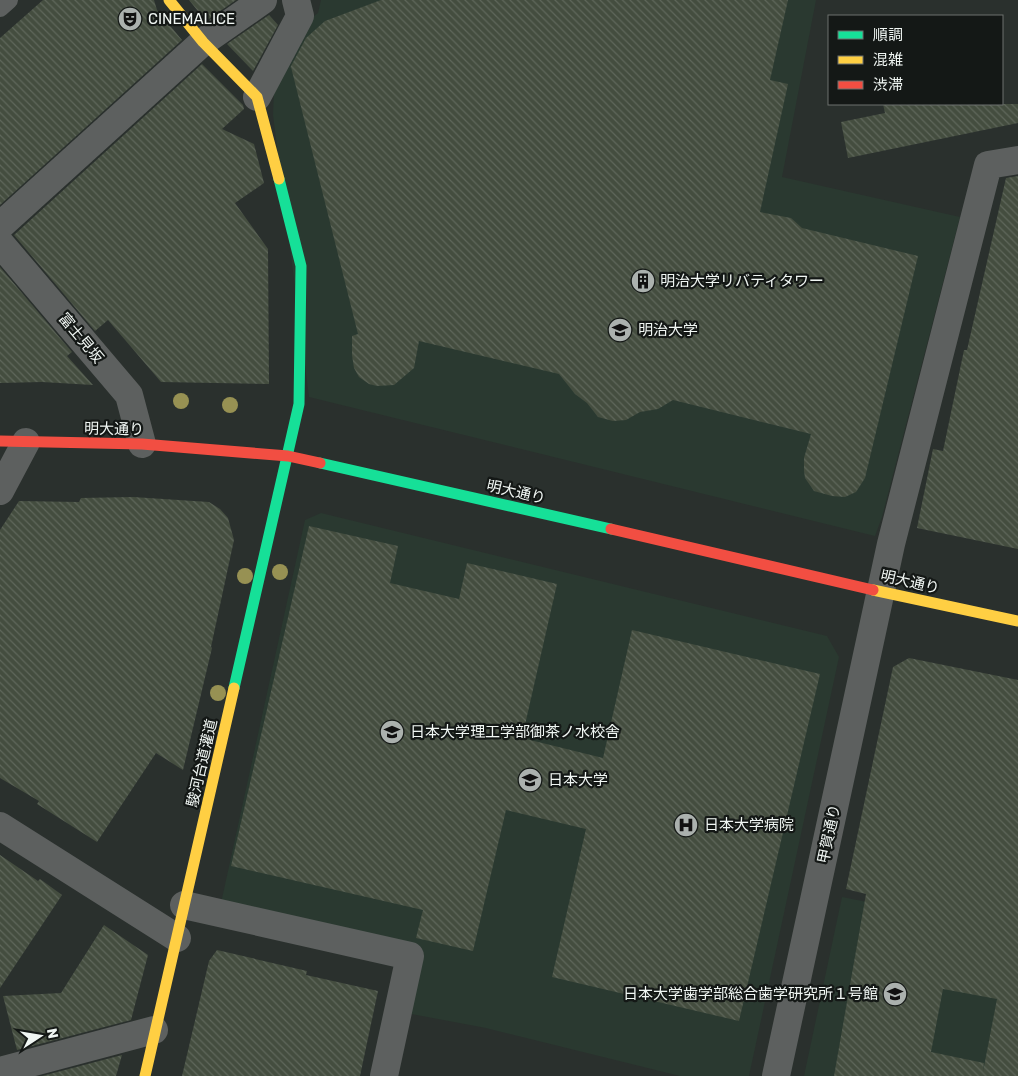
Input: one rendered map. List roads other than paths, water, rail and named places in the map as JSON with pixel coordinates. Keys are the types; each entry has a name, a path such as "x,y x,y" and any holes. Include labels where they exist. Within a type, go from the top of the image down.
{"street":[{"path":"169,0 203,42 257,97 300,16 296,0"},
{"path":"0,226 203,42 263,0"},
{"name":"駿河台道灌道","path":"145,1076 154,1030 177,938 299,404 301,266 257,97"},
{"name":"甲賀通り","path":"776,1076 893,535 988,166 1018,160"},
{"name":"富士見坂","path":"0,243 129,395 142,444"},
{"path":"0,491 13,442"},
{"name":"明大通り","path":"13,442 142,444 288,456 1018,621"},
{"path":"0,826 177,938"},
{"path":"184,905 410,956 384,1076"},
{"path":"0,1071 154,1030"}],"lane":[{"path":"0,8 9,0"}],"place":[{"name":"CINEMALICE","path":"130,19"},
{"name":"明治大学リバティタワー","path":"643,281"},
{"name":"明治大学","path":"620,330"},
{"name":"日本大学理工学部御茶ノ水校舎","path":"392,732"},
{"name":"日本大学","path":"530,780"},
{"name":"日本大学病院","path":"686,825"},
{"name":"日本大学歯学部総合歯学研究所１号館","path":"895,994"}]}
